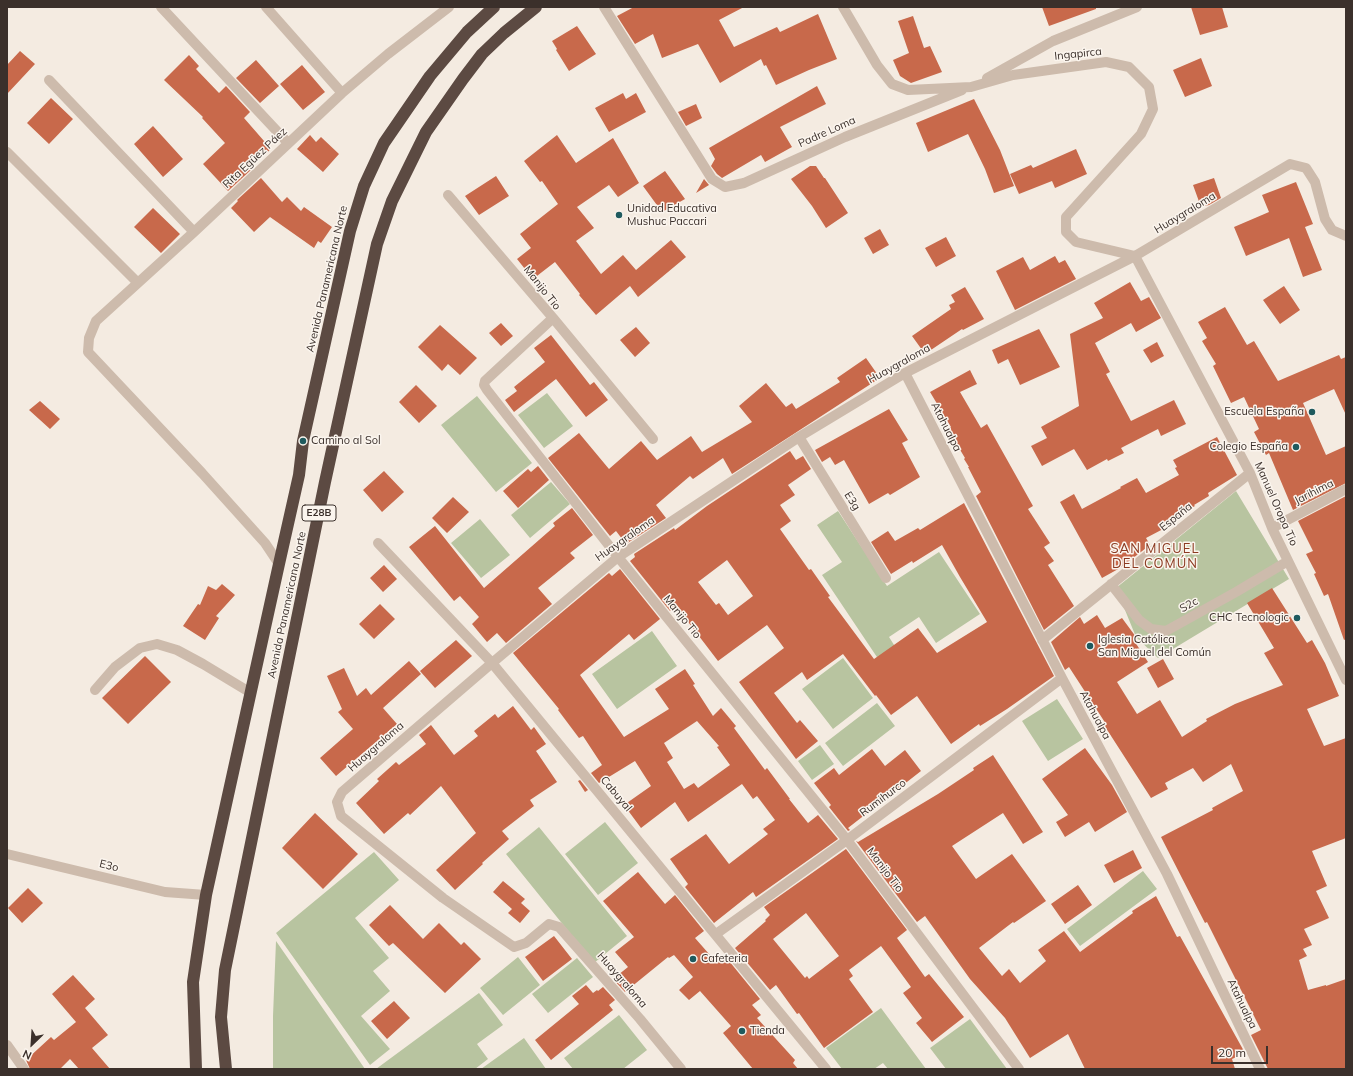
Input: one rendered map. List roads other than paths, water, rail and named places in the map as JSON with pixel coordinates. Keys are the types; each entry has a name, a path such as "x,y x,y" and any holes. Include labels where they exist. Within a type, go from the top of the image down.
{"highway":[{"name":"Avenida Panamericana Norte","path":"196,1069 193,982 206,895 280,564 304,441 350,231 364,186 384,143 430,76 468,32 494,7"},
{"name":"Avenida Panamericana Norte","path":"226,1069 221,1017 224,970 325,482 377,244 392,200 426,132 462,79 482,54 504,33 536,7"}],"street":[{"path":"161,7 288,143"},
{"path":"266,7 342,93"},
{"name":"Rita Egüez Páez","path":"280,564 265,543 202,473 88,352 89,338 96,321 194,232 342,93 388,54 449,7"},
{"name":"Padre Loma","path":"604,7 712,179 725,187 744,183 845,137 971,87 1053,41 1137,7"},
{"name":"Ingapirca","path":"843,7 877,65 892,84 908,90 971,87 1013,75 1106,62 1129,67 1149,87 1154,109 1141,134 1066,217 1066,232 1076,242 1135,256"},
{"path":"49,80 194,232"},
{"path":"7,152 138,283"},
{"name":"Huaygraloma","path":"681,1069 640,1019 560,927 549,924 526,944 514,947 443,898 342,816 337,802 342,792 618,557 799,437 905,373 1135,256 1290,164 1306,168 1315,182 1325,219 1332,230 1346,236"},
{"name":"Manijo Tio","path":"448,195 553,318 484,381 484,385 618,557 847,840 1019,1069"},
{"name":"Manuel Oropa Tio","path":"1135,256 1250,473 1272,528 1346,680"},
{"path":"553,318 654,439"},
{"name":"Atahualpa","path":"905,373 1042,640 1167,874 1260,1069"},
{"name":"E3g","path":"799,437 886,578"},
{"name":"España","path":"1042,640 1250,473"},
{"name":"Jarihima","path":"1272,528 1346,489"},
{"name":"Cabuyal","path":"378,543 492,663 826,1069"},
{"name":"S2c","path":"1111,584 1139,620 1151,629 1166,631 1236,592 1288,560"},
{"path":"95,690 115,667 140,648 158,644 177,650 250,693"},
{"name":"Rumihurco","path":"716,934 847,840 1062,678"},
{"name":"E3o","path":"7,854 165,892 206,895"},
{"path":"7,1045 24,1069"}],"place":[{"name":"Unidad Educativa Mushuc Paccari","path":"619,215"},
{"name":"Escuela España","path":"1312,412"},
{"name":"Camino al Sol","path":"303,441"},
{"name":"Colegio España","path":"1296,447"},
{"name":"CHC Tecnologic","path":"1297,618"},
{"name":"Iglesia Católica San Miguel del Común","path":"1090,646"},
{"name":"Cafeteria","path":"693,959"},
{"name":"Tienda","path":"742,1031"}],"district":[{"name":"SAN MIGUEL DEL COMÚN","path":"1155,556"}]}
